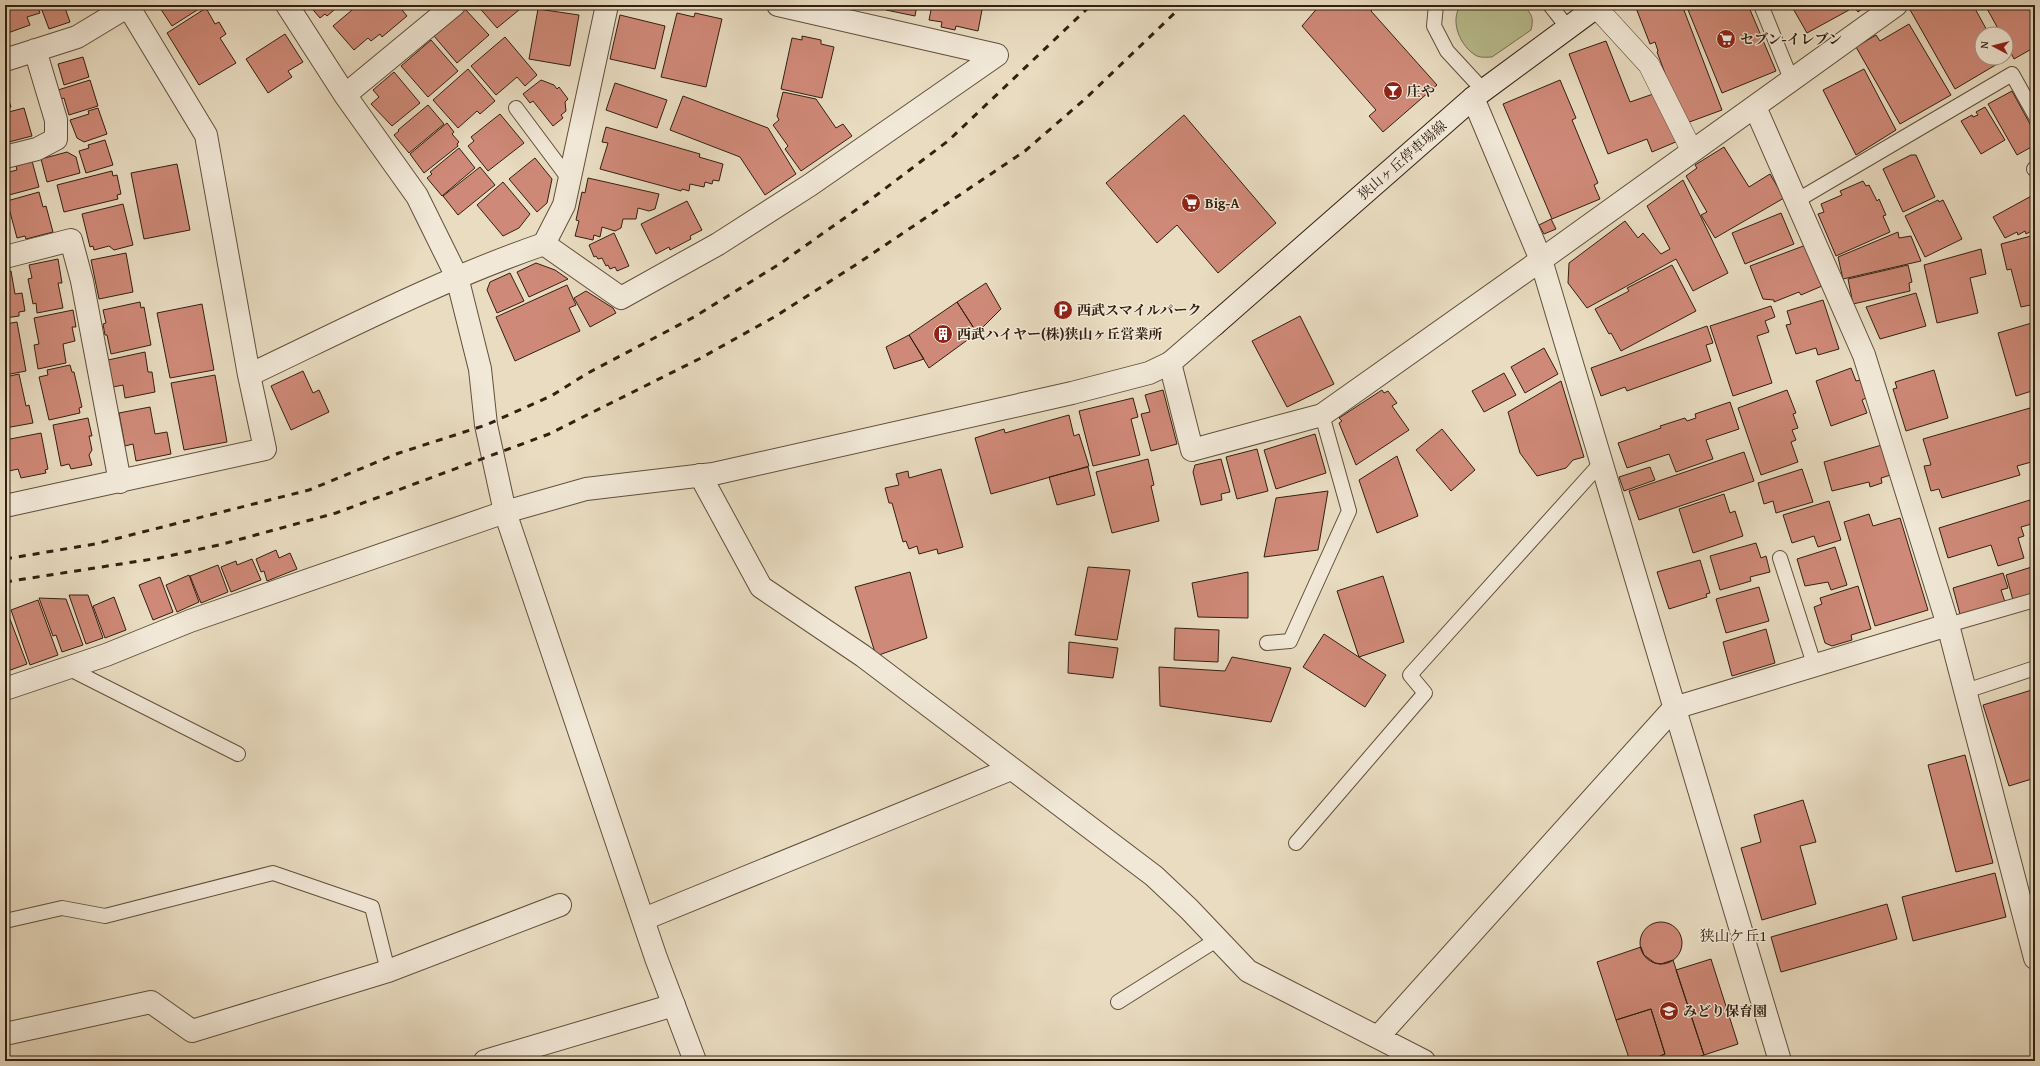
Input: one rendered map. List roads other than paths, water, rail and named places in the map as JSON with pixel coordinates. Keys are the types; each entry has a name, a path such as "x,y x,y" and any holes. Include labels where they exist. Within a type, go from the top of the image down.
{"street":[{"path":"287,5 345,95 417,196 457,277 480,369 486,425 505,512 644,920 695,1061"},
{"path":"345,95 454,5"},
{"path":"249,375 457,277 497,260 544,244 564,205 607,5"},
{"path":"544,244 621,298 718,244 796,194 997,55 778,5"},
{"path":"1170,363 1192,450 1322,415 1896,5"},
{"path":"5,60 77,37 129,6 206,135 249,375 265,449 5,506"},
{"path":"1597,6 1649,65 1692,151"},
{"name":"狭山ヶ丘停車場線","path":"5,689 66,667 106,655 190,621 505,512 586,489 700,475 1072,394 1149,373 1170,363 1478,94 1597,6"},
{"path":"5,157 36,149 56,139 56,120 35,50"},
{"path":"1478,94 1541,260 1780,1061"},
{"path":"1755,106 1864,355 1948,625 2035,957"},
{"path":"5,257 71,240 82,281 120,482"},
{"path":"700,475 761,587 863,656 1154,876 1248,971 1424,1061"},
{"path":"1378,1037 1674,708 1814,664 1948,625"},
{"path":"644,920 1011,769"},
{"path":"5,1034 151,1002 192,1031 388,971 560,905"},
{"path":"485,1061 674,1005"}],"lane":[{"path":"1436,5 1434,26 1447,51 1478,94"},
{"path":"1550,5 1568,28"},
{"path":"1761,5 1791,79"},
{"path":"1796,201 2012,74 2035,115"},
{"path":"516,108 569,180"},
{"path":"1267,643 1290,642 1349,511 1322,415"},
{"path":"1296,843 1425,693 1410,675 1601,463"},
{"path":"1780,558 1814,664"},
{"path":"1948,625 2035,600"},
{"path":"66,667 238,754"},
{"path":"1966,691 2035,668"},
{"path":"5,921 62,908 105,916 273,872 372,907 388,971"},
{"path":"1118,1002 1218,939"}],"railway":[{"path":"5,559 95,544 309,490 399,453 486,425 551,396 588,373 694,317 781,263 870,200 948,141 1091,5"},
{"path":"5,582 159,558 219,545 336,513 549,434 699,359 776,316 857,264 1025,151 1085,99 1183,5"}],"place":[{"name":"セブン-イレブン","path":"1726,39"},
{"name":"庄や","path":"1393,91"},
{"name":"Big-A","path":"1191,203"},
{"name":"西武スマイルパーク","path":"1063,310"},
{"name":"西武ハイヤー(株)狭山ヶ丘営業所","path":"943,334"},
{"name":"みどり保育園","path":"1669,1011"}],"district":[{"name":"狭山ケ丘1","path":"1733,936"}]}
